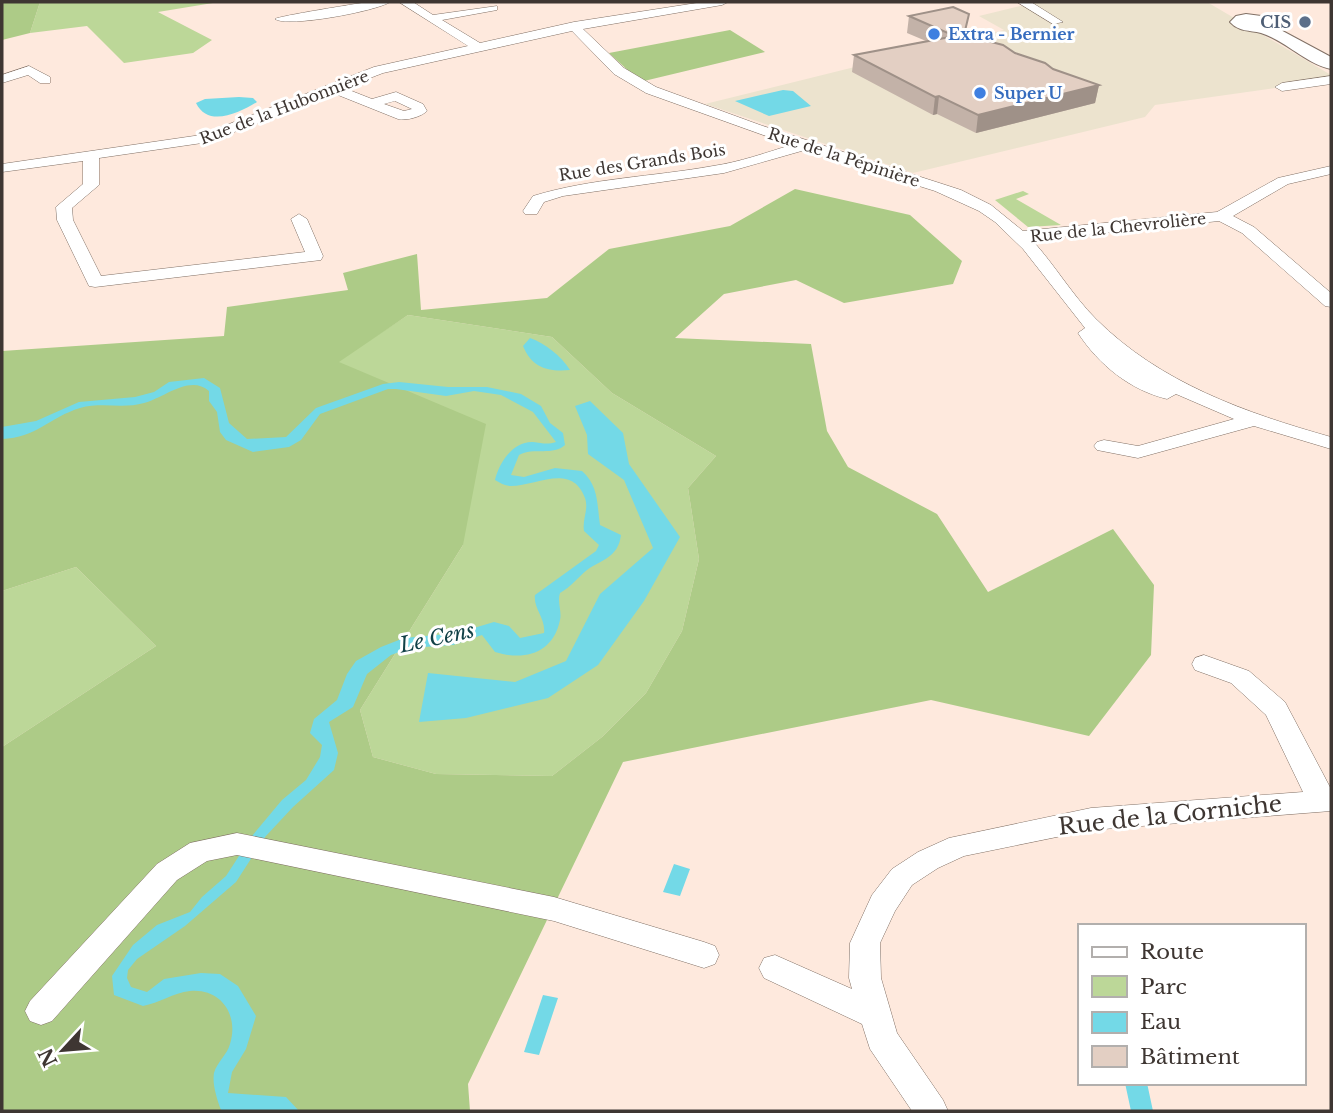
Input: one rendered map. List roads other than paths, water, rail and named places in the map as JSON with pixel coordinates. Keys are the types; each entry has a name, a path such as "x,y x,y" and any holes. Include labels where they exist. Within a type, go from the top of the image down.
{"main road":[{"path":"1231,6 1248,19 1239,22 1250,27 1264,28 1331,64"}],"street":[{"path":"281,19 298,19 384,2"},
{"path":"405,2 476,46"},
{"name":"Rue de la Hubonnière","path":"93,156 204,139 379,70 476,46 574,26 722,2"},
{"path":"1023,2 1057,22"},
{"path":"434,18 492,7"},
{"name":"Rue de la Pépinière","path":"574,26 632,82 678,101 952,193 982,207 1004,221 1020,236 1090,322 1085,329 1095,347 1139,381 1193,401 1208,400 1331,443"},
{"path":"2,79 29,69 45,80"},
{"path":"1282,87 1331,80"},
{"path":"332,88 372,103"},
{"name":"Rue des Grands Bois","path":"531,211 538,199 561,191 625,180 711,172 805,145"},
{"path":"2,167 93,156"},
{"path":"93,156 90,162 90,185 64,207 65,220 95,282 315,256 299,219"},
{"name":"Rue de la Chevrolière","path":"1020,236 1221,216 1283,181 1331,170"},
{"path":"1221,216 1248,230 1331,302"},
{"path":"1104,446 1138,452 1257,419"},
{"path":"1204,664 1240,677 1276,709 1326,800"},
{"name":"Rue de la Corniche","path":"931,1111 882,1039 865,978 865,943 883,904 902,877 928,860 959,846 1091,819 1326,800"},
{"path":"41,1011 166,872 200,851 237,844 554,909 704,955"},
{"path":"775,968 874,1014"}],"water":[{"path":"783,90 793,91 811,106 769,116 735,101"},
{"path":"253,98 257,102 233,114 216,117 201,111 196,103 205,99"},
{"path":"530,338 552,351 570,370 548,369 536,364 523,346"},
{"name":"Le Cens","path":"204,378 220,388 229,423 247,439 286,437 316,408 383,384 399,382 448,387 487,387 521,394 541,406 550,423 563,433 565,445 555,450 519,455 511,475 524,477 555,468 582,471 594,489 600,525 621,535 617,549 609,557 587,570 560,593 560,617 556,632 551,641 536,652 516,656 495,652 482,635 453,645 410,648 391,655 367,674 353,707 329,722 338,753 334,770 265,837 236,882 185,926 137,959 128,970 127,978 131,987 147,992 164,979 201,973 220,974 238,986 256,1016 246,1049 232,1072 228,1093 286,1097 299,1111 221,1110 215,1092 214,1077 215,1069 229,1048 232,1033 232,1023 225,1006 211,994 190,991 143,1006 114,995 112,976 133,945 157,925 190,912 202,897 226,876 252,836 282,800 306,780 320,757 322,745 310,733 314,719 337,700 347,674 356,661 404,638 457,633 494,622 509,626 520,638 544,633 535,595 596,551 599,545 584,531 585,498 579,487 571,481 552,478 511,486 495,480 508,454 519,445 556,442 533,412 501,395 474,391 446,396 388,389 320,414 301,440 289,447 253,452 226,440 220,432 217,412 209,401 209,391 194,385 136,405 80,408 24,435 2,439 2,427 36,421 79,402 135,397 154,392 169,382"},
{"path":"590,401 623,433 629,464 680,537 644,601 598,665 548,698 466,718 419,722 428,673 515,682 566,661 600,594 653,548 624,480 588,454 587,435 575,406"},
{"path":"674,864 690,869 680,896 663,892"},
{"path":"543,995 558,998 539,1055 524,1052"},
{"path":"1125,1085 1147,1085 1153,1111 1131,1111"}],"place":[{"name":"CIS","path":"1305,22"},
{"name":"Extra - Bernier","path":"934,34"},
{"name":"Super U","path":"980,93"}]}
